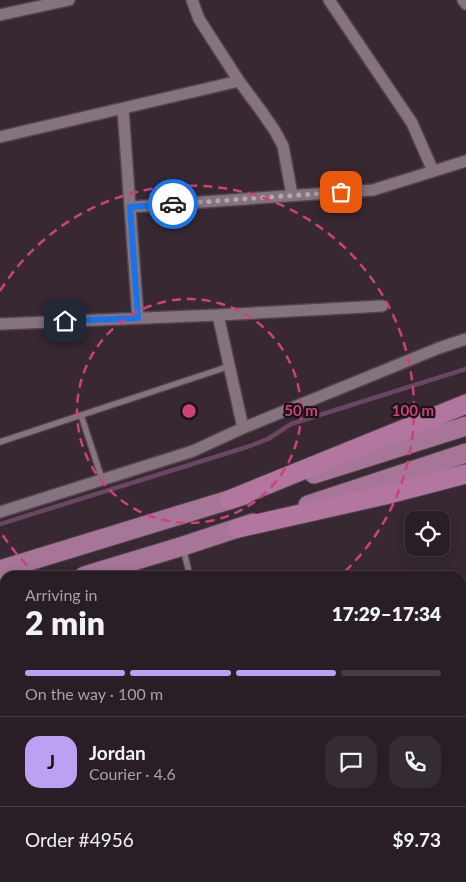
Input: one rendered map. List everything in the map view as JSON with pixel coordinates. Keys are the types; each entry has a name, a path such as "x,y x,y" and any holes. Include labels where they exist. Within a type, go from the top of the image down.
{"highway":[{"path":"229,500 466,404"},
{"path":"238,528 384,495 466,474"}],"main road":[{"path":"0,570 466,426"},
{"path":"100,571 183,546 466,453"}],"street":[{"path":"0,15 69,0"},
{"path":"192,0 199,19 239,81 276,131 283,146 292,195"},
{"path":"329,0 412,123 433,170"},
{"path":"463,0 466,4"},
{"path":"0,137 239,81"},
{"path":"123,108 138,318"},
{"path":"130,207 373,190 466,160"},
{"path":"0,324 382,306"},
{"path":"218,315 243,428"},
{"path":"0,512 193,451 243,428 439,348 466,339"}],"lane":[{"path":"0,442 230,366"},
{"path":"81,416 102,479"},
{"path":"183,546 189,571"}],"waterway":[{"path":"0,524 247,447 268,439 291,424 466,369"}],"way so far":[{"path":"173,204 341,192"}],"route":[{"path":"65,321 138,318 130,207 173,204"}]}
